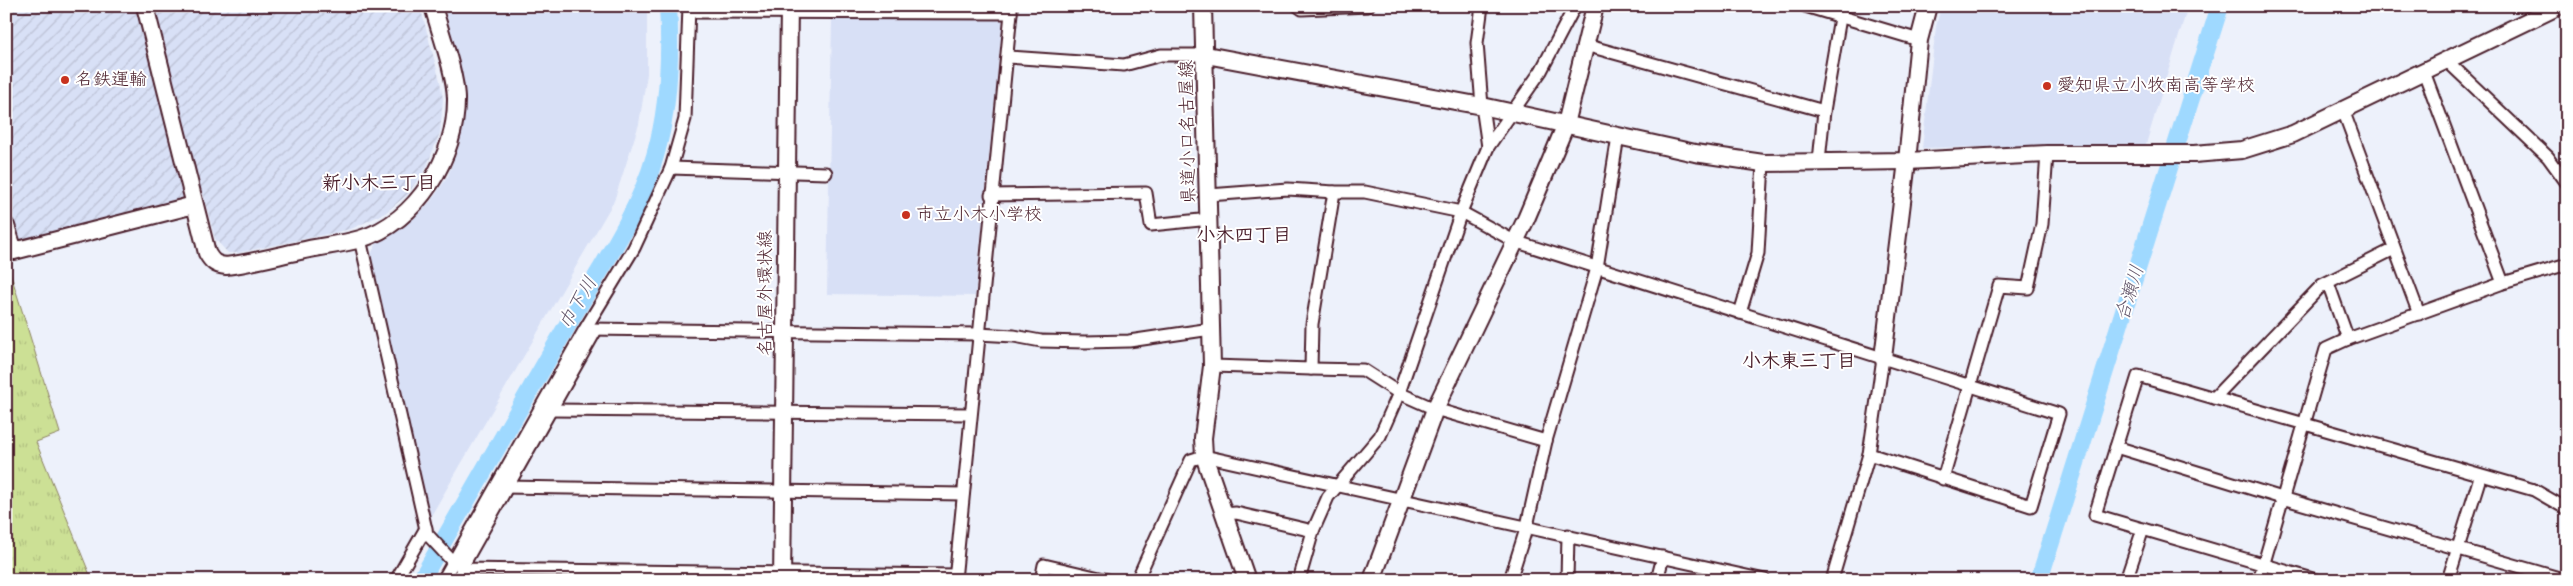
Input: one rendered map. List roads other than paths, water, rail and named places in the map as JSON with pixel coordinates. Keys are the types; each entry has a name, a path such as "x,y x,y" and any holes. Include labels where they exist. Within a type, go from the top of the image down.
{"street":[{"path":"144,6 207,254 211,261 218,265 235,265 360,239 394,221 423,194 435,175 451,137 455,110 455,89 433,6"},
{"name":"県道小口名古屋線","path":"1203,6 1206,55 1212,366 1203,438 1204,456 1223,514 1249,578"},
{"path":"1298,6 1302,9 1368,6"},
{"path":"1482,6 1477,43 1482,106 1488,147"},
{"path":"1805,6 1840,11 1919,40"},
{"path":"1832,580 1869,454 1883,358 1907,161 1919,40 1928,6"},
{"path":"1008,57 1110,66 1124,65 1161,54 1206,55 1482,106 1695,153 1763,163 1907,161 2047,154 2194,154 2242,150 2271,142 2447,62 2559,6"},
{"path":"1299,580 1313,531 1328,497 1380,436 1399,393 1461,212 1488,147 1541,71 1573,7 1595,10 1566,124 1526,220 1514,241 1436,409 1400,500 1372,580"},
{"path":"690,9 789,9 1011,10 1008,57 991,195 955,577 782,576 461,569 584,329 634,248 671,168 685,119 690,9"},
{"name":"名古屋外環状線","path":"782,576 789,9"},
{"path":"1820,161 1824,110 1840,11"},
{"path":"1585,46 1824,110"},
{"path":"2447,62 2548,157 2567,183"},
{"path":"2424,72 2503,284"},
{"path":"2343,110 2419,314"},
{"path":"1510,580 1527,526 1546,441 1597,268 1618,136"},
{"path":"1943,478 1999,286 2028,288 2042,224 2047,154"},
{"path":"1740,313 1758,253 1763,163"},
{"path":"671,168 826,173"},
{"path":"1209,195 1288,189 1365,192 1461,212 1514,241 2059,414 2031,506 1869,454"},
{"path":"1311,369 1312,324 1334,192"},
{"path":"991,195 1146,193 1151,225 1210,219"},
{"path":"6,226 14,251 194,205"},
{"path":"360,239 428,533 451,560"},
{"path":"2214,398 2322,285 2394,249"},
{"path":"2259,580 2326,349 2348,339 2503,284 2567,264"},
{"path":"2328,283 2348,339"},
{"path":"584,329 978,334 1014,336 1041,342 1129,341 1211,329"},
{"path":"443,580 451,560 502,487 552,410 596,330"},
{"path":"1212,366 1363,370 1399,393 1436,409 1546,441"},
{"path":"2316,580 2095,514 2138,376 2480,477 2534,490 2567,509"},
{"path":"552,410 970,414"},
{"path":"2116,447 2282,498 2566,580"},
{"path":"1137,580 1191,460 1204,456 1568,535 1764,580"},
{"path":"2448,580 2480,477"},
{"path":"502,487 964,494"},
{"path":"1223,514 1236,513 1313,531"},
{"path":"2126,580 2143,529"},
{"path":"396,580 428,533"},
{"path":"1567,580 1568,535"},
{"path":"1657,580 1663,557"},
{"path":"1041,580 1044,565 1108,580"}],"waterway":[{"name":"巾下川","path":"421,580 619,239 640,198 660,138 666,101 669,63 668,6"},
{"name":"合瀬川","path":"2039,580 2220,6"}],"place":[{"name":"名鉄運輸","path":"65,80"},
{"name":"愛知県立小牧南高等学校","path":"2047,86"},
{"name":"市立小木小学校","path":"906,215"}],"district":[{"name":"新小木三丁目","path":"379,183"},
{"name":"小木四丁目","path":"1244,235"},
{"name":"小木東三丁目","path":"1799,361"}]}
